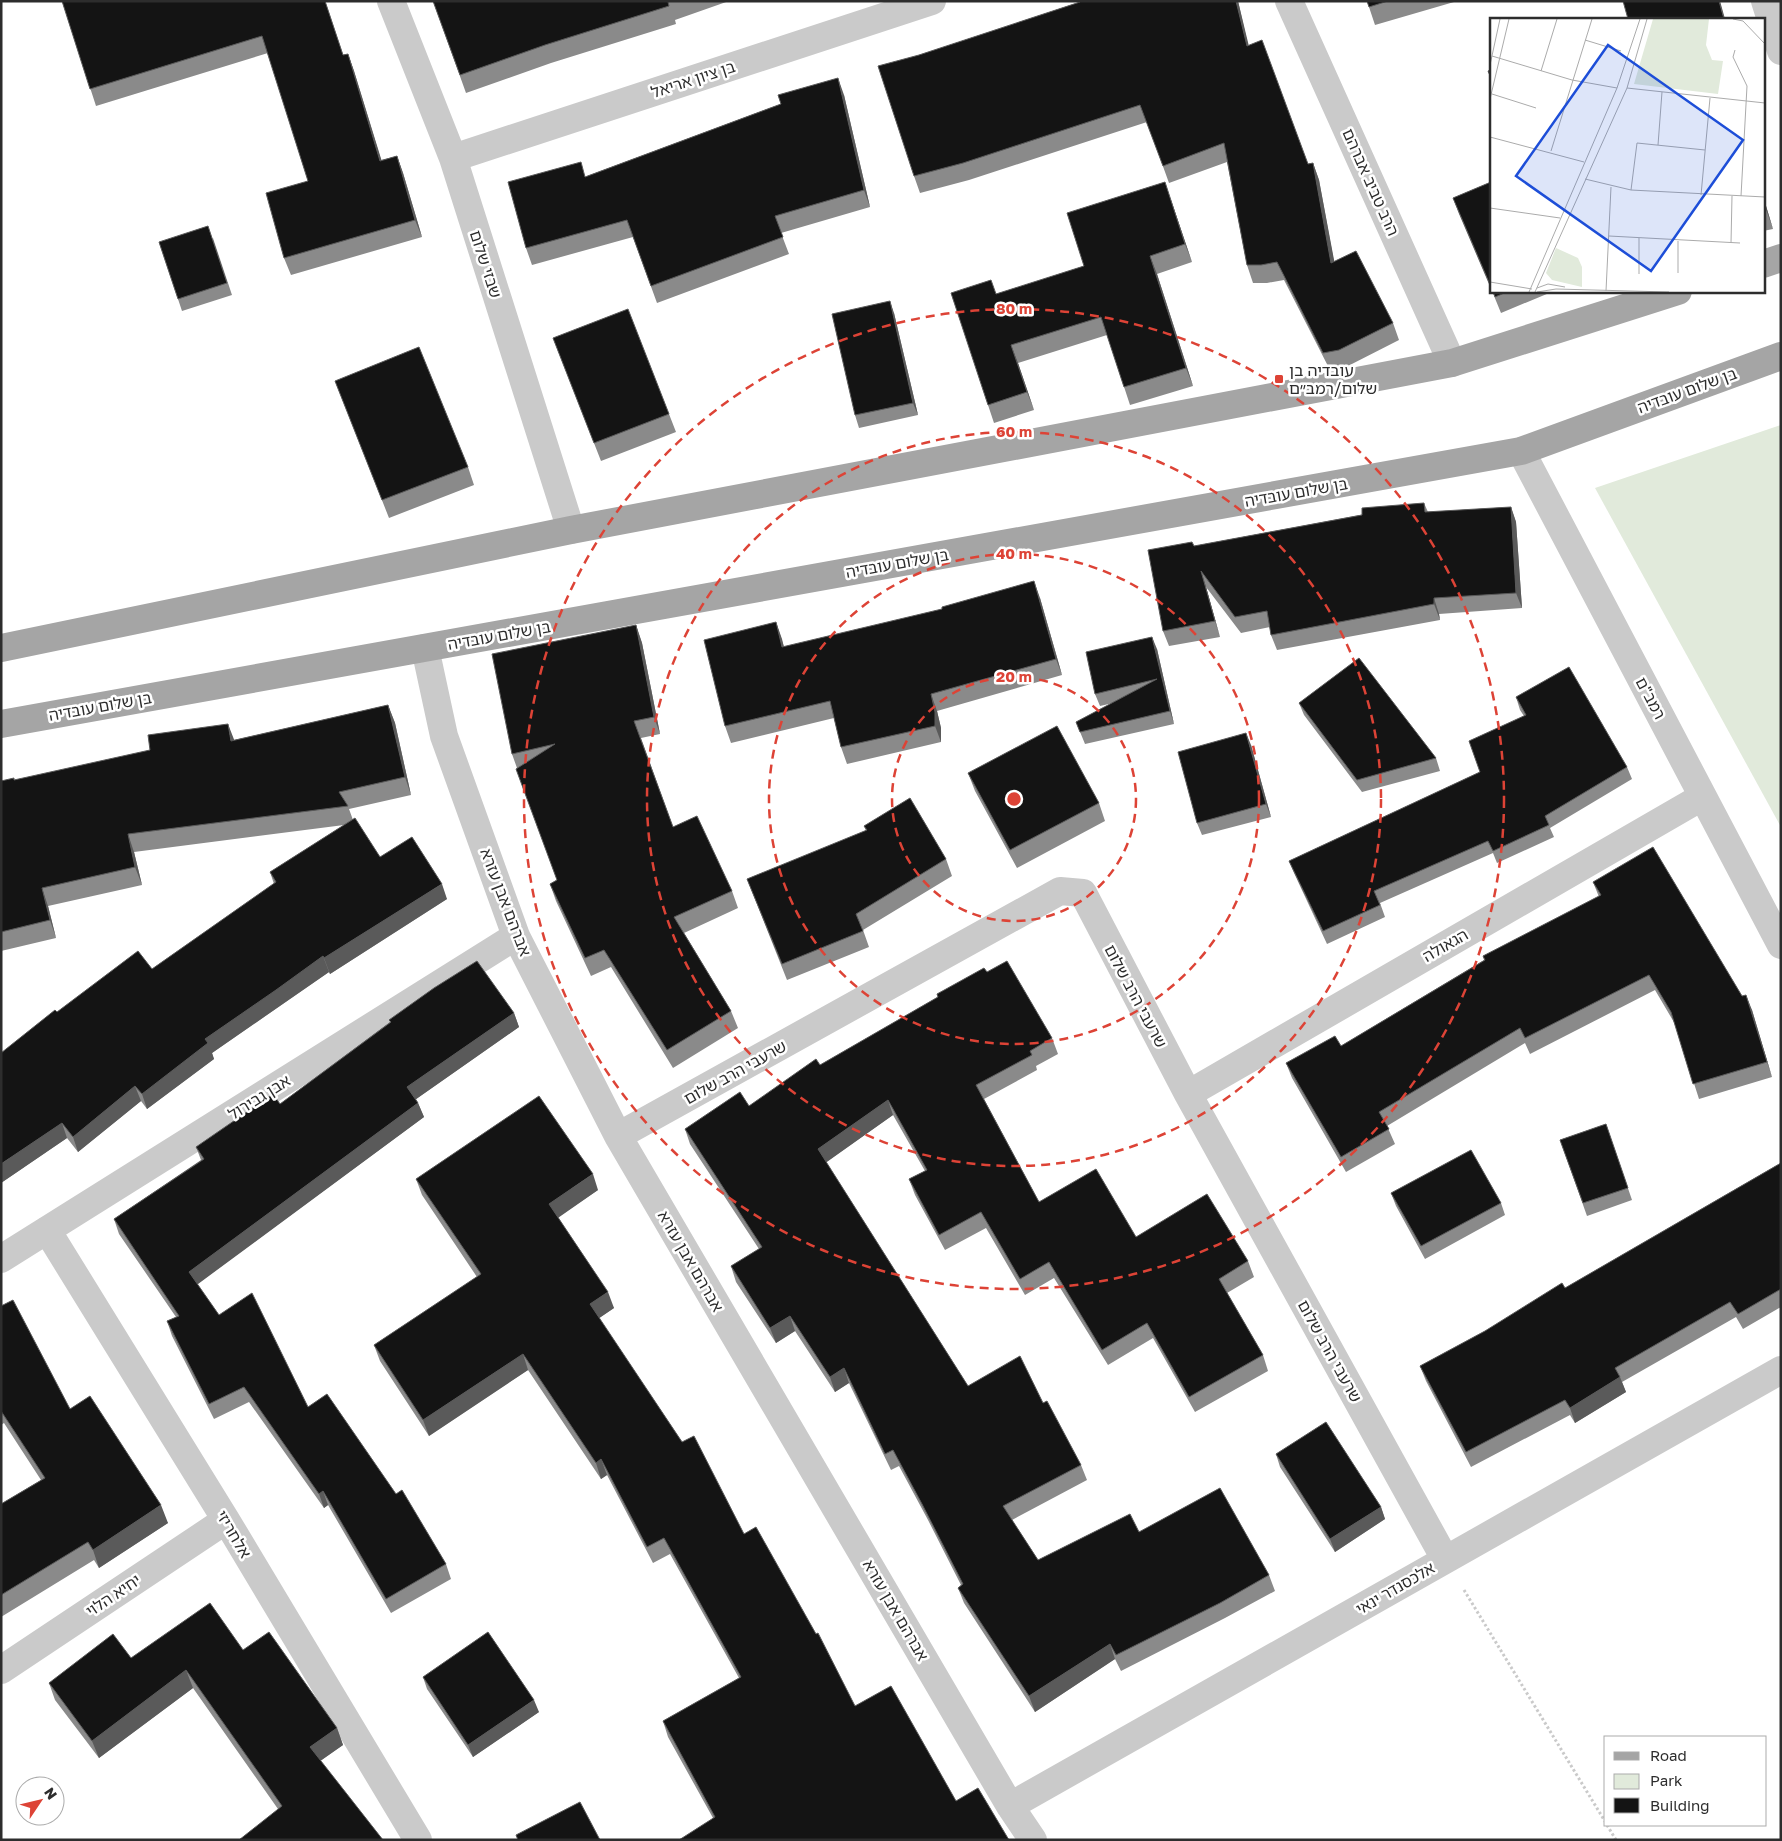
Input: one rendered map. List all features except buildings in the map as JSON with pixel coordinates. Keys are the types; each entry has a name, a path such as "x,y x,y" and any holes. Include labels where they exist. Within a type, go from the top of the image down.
{"main road":[{"path":"1764,264 1781,258"},
{"path":"1,648 571,530 1452,363 1675,292"},
{"name":"בן שלום עובדיה","path":"1,724 1521,451 1781,356"}],"street":[{"name":"שבזי שלום","path":"391,1 453,158 571,530"},
{"name":"בן ציון אריאל","path":"453,158 932,1"},
{"name":"הרב טביב אברהם","path":"1289,1 1452,363"},
{"path":"1765,1 1781,51"},
{"name":"רמב\"ם","path":"1521,451 1781,945"},
{"name":"אברהם אבן עזרא","path":"425,648 444,736 516,936 618,1136 1010,1806 1033,1840"},
{"name":"הגאולה","path":"1188,1094 1702,797"},
{"name":"שרעבי הרב שלום","path":"618,1136 1060,891 1083,894 1188,1094 1445,1559"},
{"name":"אבן גבירול","path":"1,1258 516,936"},
{"name":"אלחריזי","path":"47,1230 226,1520 418,1840"},
{"name":"אלכסנדר ינאי","path":"1010,1806 1781,1370"},
{"name":"יחיא הלוי","path":"1,1670 226,1520"}],"path":[{"path":"1445,1559 1604,1821"},
{"path":"1607,1826 1616,1840"}],"green space":[{"path":"1781,425 1781,827 1595,488"}],"place":[{"name":"עובדיה בן שלום/רמב״ם","path":"1279,379"}]}
